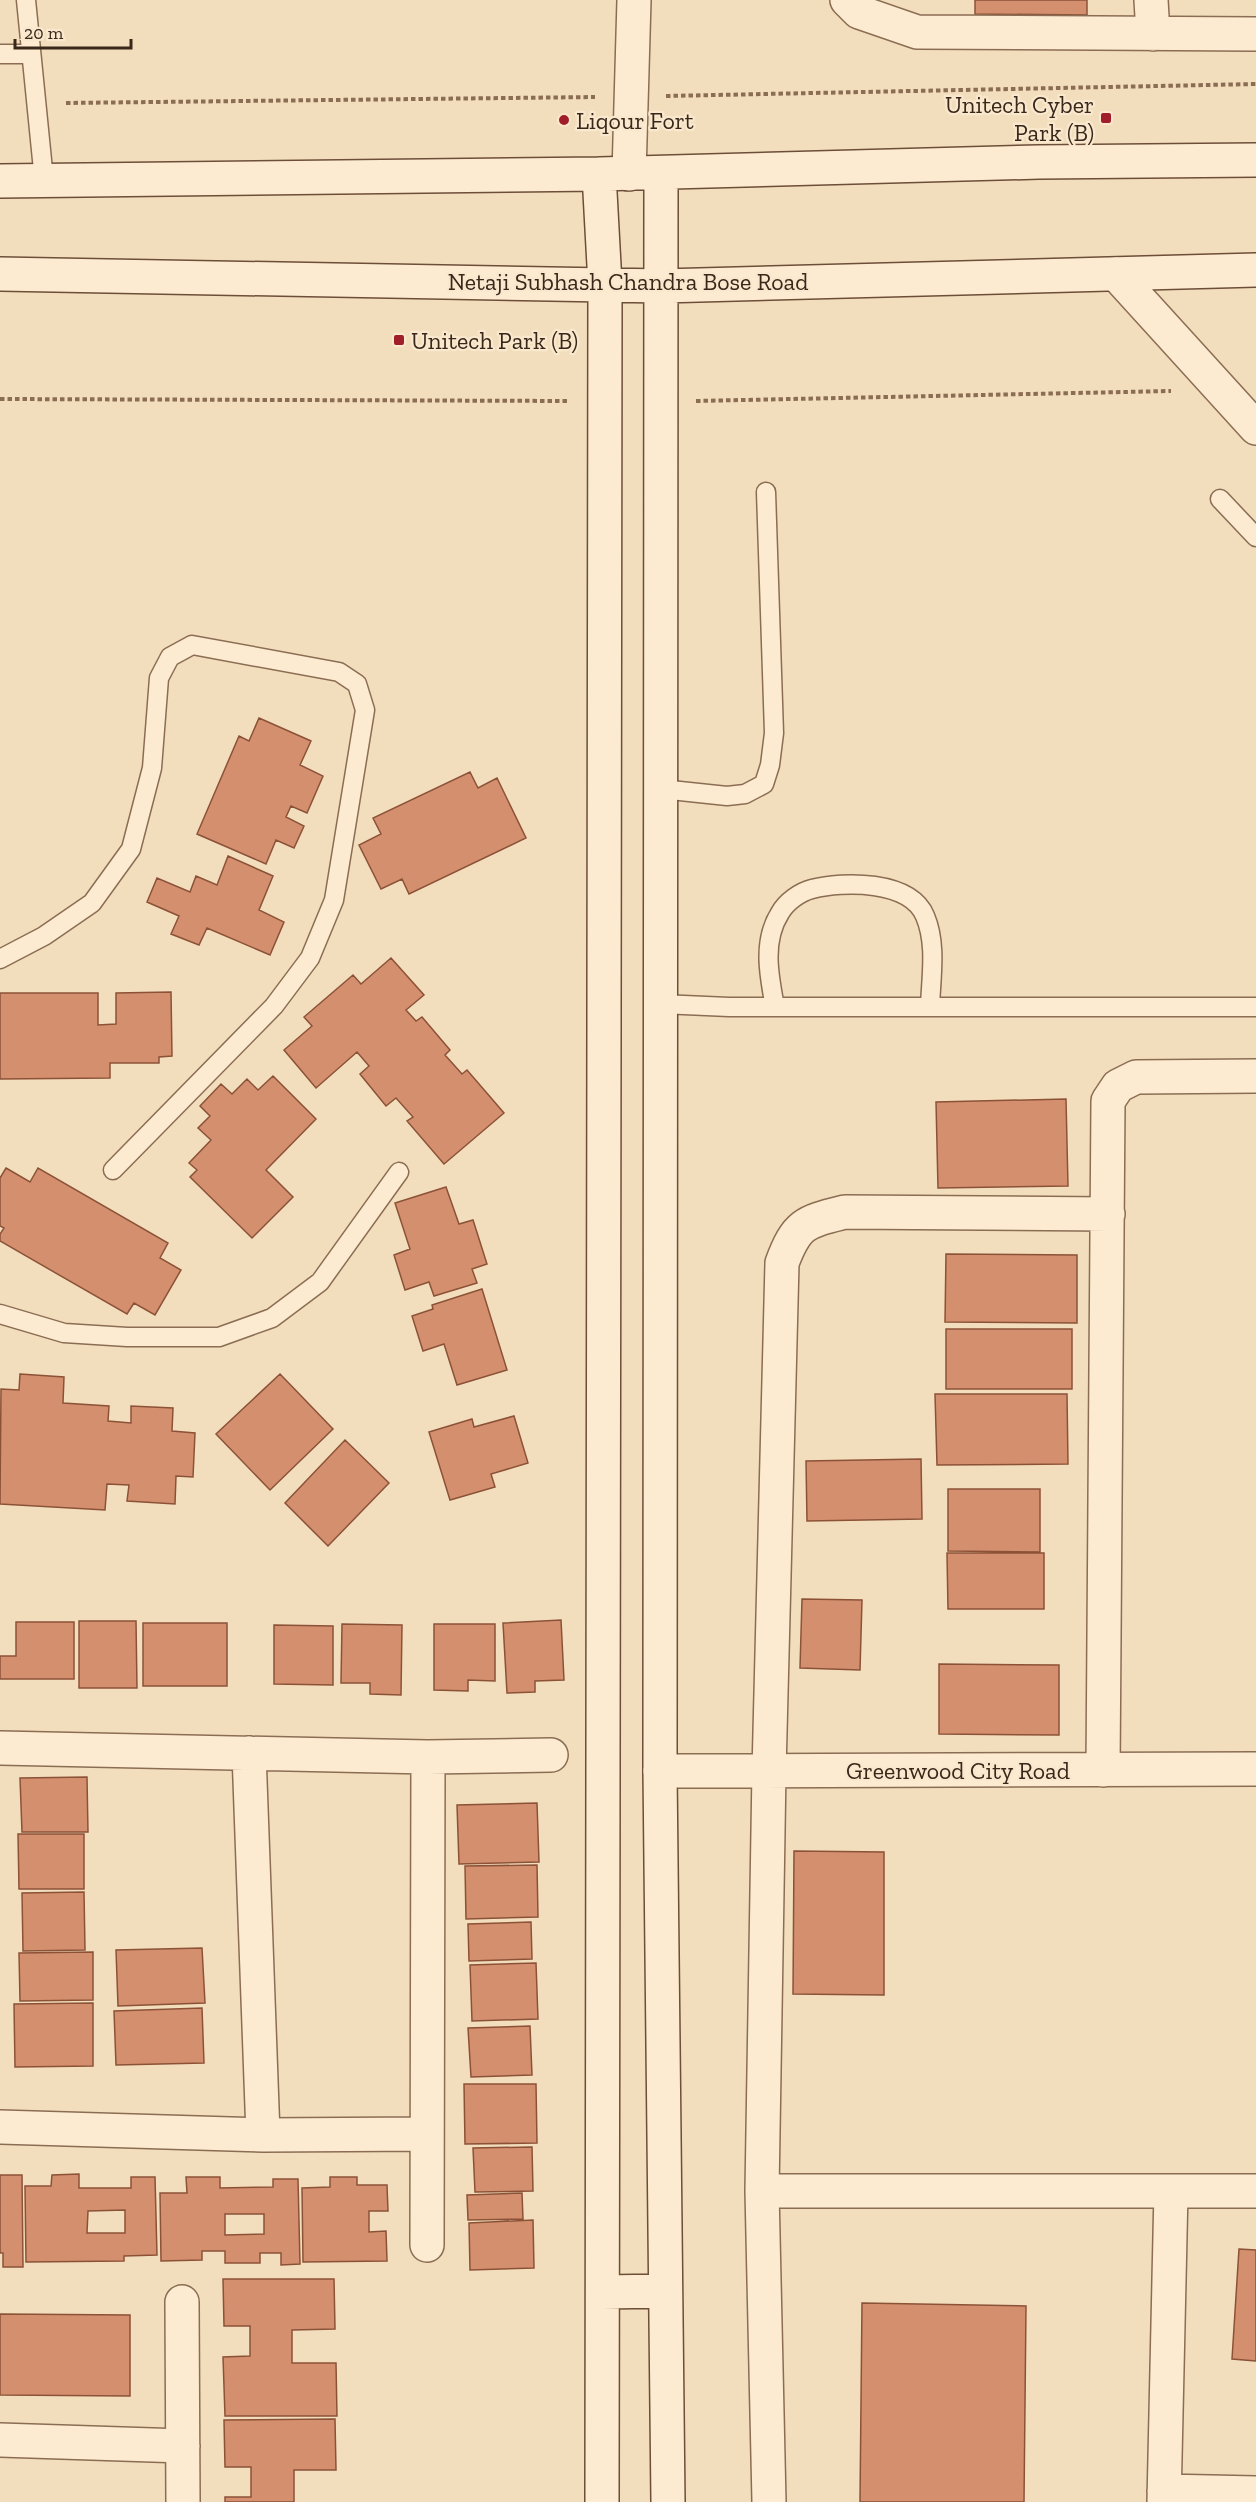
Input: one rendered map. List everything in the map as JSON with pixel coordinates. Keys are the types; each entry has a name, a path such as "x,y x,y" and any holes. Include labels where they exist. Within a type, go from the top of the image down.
{"main road":[{"path":"602,2502 605,284 614,174 634,0"},
{"path":"847,0 860,12 917,32 1256,34"},
{"path":"1151,0 1153,34"},
{"path":"0,181 614,174 1039,162 1256,160"},
{"path":"661,173 660,1771 668,2502"},
{"name":"Netaji Subhash Chandra Bose Road","path":"0,274 662,286 1256,270"},
{"path":"1116,274 1256,428"},
{"path":"1103,1770 1108,1101 1118,1086 1136,1077 1256,1076"},
{"path":"769,2502 762,2192 769,1771 782,1263 791,1239 811,1220 845,1212 1108,1214"},
{"path":"0,1748 428,1757 551,1755"},
{"path":"249,1753 263,2135"},
{"path":"427,2246 428,1757"},
{"name":"Greenwood City Road","path":"660,1771 1256,1769"},
{"path":"0,2127 263,2135 427,2134"},
{"path":"1171,2191 1164,2496 1256,2493"},
{"path":"762,2192 1256,2191"},
{"path":"603,2292 665,2291"},
{"path":"182,2301 183,2502"},
{"path":"0,2440 183,2446"}],"lane":[{"path":"26,0 44,180"},
{"path":"0,54 31,54"},
{"path":"662,789 727,796 744,794 764,784 770,765 774,733 766,492"},
{"path":"1220,499 1256,537"},
{"path":"0,959 44,936 92,903 131,849 152,768 159,678 170,657 192,645 339,672 357,684 365,710 334,900 310,958 274,1006 113,1170"},
{"path":"775,1006 768,957 771,936 780,912 796,896 812,889 853,885 886,887 903,892 925,914 932,946 930,1006"},
{"path":"661,1004 729,1007 1256,1007"},
{"path":"0,1314 64,1333 127,1337 219,1337 272,1318 320,1282 399,1172"}],"path":[{"path":"730,400 1221,390"},
{"path":"0,399 605,401"}],"building":[{"path":"975,0 1087,0 1087,15 975,14"},
{"path":"259,718 311,741 300,765 323,776 307,813 291,806 286,817 304,826 294,848 276,840 266,864 197,834 239,736 249,741"},
{"path":"470,772 478,788 497,778 526,838 409,894 402,879 381,889 359,845 381,834 373,818"},
{"path":"228,856 273,876 259,910 284,922 270,955 207,928 199,945 171,934 179,916 147,902 157,878 190,892 196,876 217,885"},
{"path":"391,958 424,995 406,1010 416,1021 422,1017 450,1050 445,1055 462,1074 467,1070 504,1113 444,1164 407,1121 413,1117 396,1098 386,1106 360,1074 369,1066 357,1052 316,1088 284,1050 312,1026 304,1017 353,975 361,984"},
{"path":"171,992 172,1056 159,1057 159,1063 110,1063 110,1078 0,1079 0,993 98,993 98,1025 116,1024 116,993"},
{"path":"273,1076 316,1119 266,1170 293,1197 252,1238 190,1177 197,1170 189,1163 211,1140 198,1128 210,1116 200,1106 221,1084 232,1094 247,1079 258,1090"},
{"path":"1066,1099 1068,1186 938,1188 936,1102"},
{"path":"6,1168 30,1182 38,1168 168,1243 160,1258 181,1270 155,1315 134,1303 127,1314 0,1241 0,1234 4,1228 0,1226 0,1178"},
{"path":"446,1187 459,1224 473,1220 487,1264 472,1269 477,1283 434,1296 429,1282 405,1290 394,1255 410,1249 395,1203"},
{"path":"946,1254 1077,1255 1077,1323 945,1322"},
{"path":"482,1289 507,1370 457,1385 444,1344 423,1351 412,1316 433,1309 432,1305"},
{"path":"946,1329 1072,1329 1072,1389 946,1389"},
{"path":"20,1374 64,1377 63,1403 109,1406 108,1421 131,1423 131,1406 173,1408 172,1431 195,1433 193,1477 176,1476 175,1504 127,1501 129,1485 107,1484 105,1510 0,1504 1,1389 19,1390"},
{"path":"280,1374 333,1429 270,1490 216,1434"},
{"path":"935,1394 1067,1394 1068,1464 937,1465"},
{"path":"514,1416 528,1463 491,1474 495,1487 450,1500 429,1432 472,1419 474,1427"},
{"path":"345,1440 389,1483 328,1546 285,1503"},
{"path":"921,1459 922,1519 807,1521 806,1461"},
{"path":"948,1489 1040,1489 1040,1552 948,1551"},
{"path":"947,1553 1044,1553 1044,1609 948,1609"},
{"path":"802,1599 862,1600 860,1670 800,1668"},
{"path":"561,1620 564,1680 535,1681 535,1692 507,1693 503,1623"},
{"path":"79,1621 136,1621 137,1688 79,1688"},
{"path":"16,1622 74,1622 74,1679 0,1679 0,1656 16,1656"},
{"path":"143,1623 227,1623 227,1686 143,1686"},
{"path":"342,1624 402,1625 401,1695 370,1694 370,1683 341,1683"},
{"path":"434,1624 495,1624 495,1681 468,1680 468,1691 434,1690"},
{"path":"274,1625 333,1626 333,1685 274,1684"},
{"path":"939,1664 1059,1665 1059,1735 939,1734"},
{"path":"87,1777 88,1832 22,1832 20,1778"},
{"path":"537,1803 539,1862 459,1864 457,1805"},
{"path":"18,1834 84,1834 84,1889 19,1889"},
{"path":"794,1851 884,1852 884,1995 793,1994"},
{"path":"537,1865 538,1917 466,1919 465,1866"},
{"path":"84,1892 85,1950 23,1951 22,1893"},
{"path":"531,1922 532,1959 469,1961 468,1924"},
{"path":"202,1948 205,2003 118,2006 116,1950"},
{"path":"93,1952 93,2000 20,2001 19,1953"},
{"path":"536,1963 538,2019 472,2021 470,1965"},
{"path":"93,2003 93,2066 15,2067 14,2004"},
{"path":"202,2008 204,2063 116,2065 114,2011"},
{"path":"530,2026 532,2075 471,2077 468,2028"},
{"path":"464,2084 536,2084 537,2143 465,2144"},
{"path":"532,2147 533,2191 475,2192 473,2148"},
{"path":"79,2174 79,2188 131,2188 131,2177 155,2177 157,2255 124,2256 124,2261 26,2262 25,2186 51,2186 52,2175","holes":["125,2210 125,2233 87,2233 88,2211"]},
{"path":"0,2175 22,2175 23,2267 3,2267 3,2253 0,2253"},
{"path":"186,2177 220,2177 220,2188 273,2187 273,2179 298,2179 300,2264 281,2265 281,2253 260,2253 260,2263 225,2263 225,2251 202,2251 202,2260 161,2261 160,2193 187,2193","holes":["225,2214 264,2214 264,2234 225,2235"]},
{"path":"330,2177 357,2177 357,2185 387,2185 388,2211 369,2211 369,2232 386,2231 387,2261 303,2262 302,2188 330,2187"},
{"path":"522,2193 523,2219 468,2220 467,2195"},
{"path":"533,2220 534,2268 470,2270 469,2223"},
{"path":"1239,2249 1256,2250 1256,2361 1232,2359"},
{"path":"223,2279 334,2279 335,2329 292,2330 292,2363 336,2363 337,2416 225,2416 223,2357 250,2356 250,2326 224,2326"},
{"path":"862,2303 1026,2306 1024,2502 860,2502"},
{"path":"0,2314 130,2315 130,2396 0,2395"},
{"path":"335,2419 336,2470 294,2470 294,2502 225,2502 225,2497 251,2497 251,2467 225,2467 224,2420"}],"place":[{"name":"Unitech Cyber Park (B)","path":"1106,118"},
{"name":"Liqour Fort","path":"564,120"},
{"name":"Unitech Park (B)","path":"399,340"}]}
